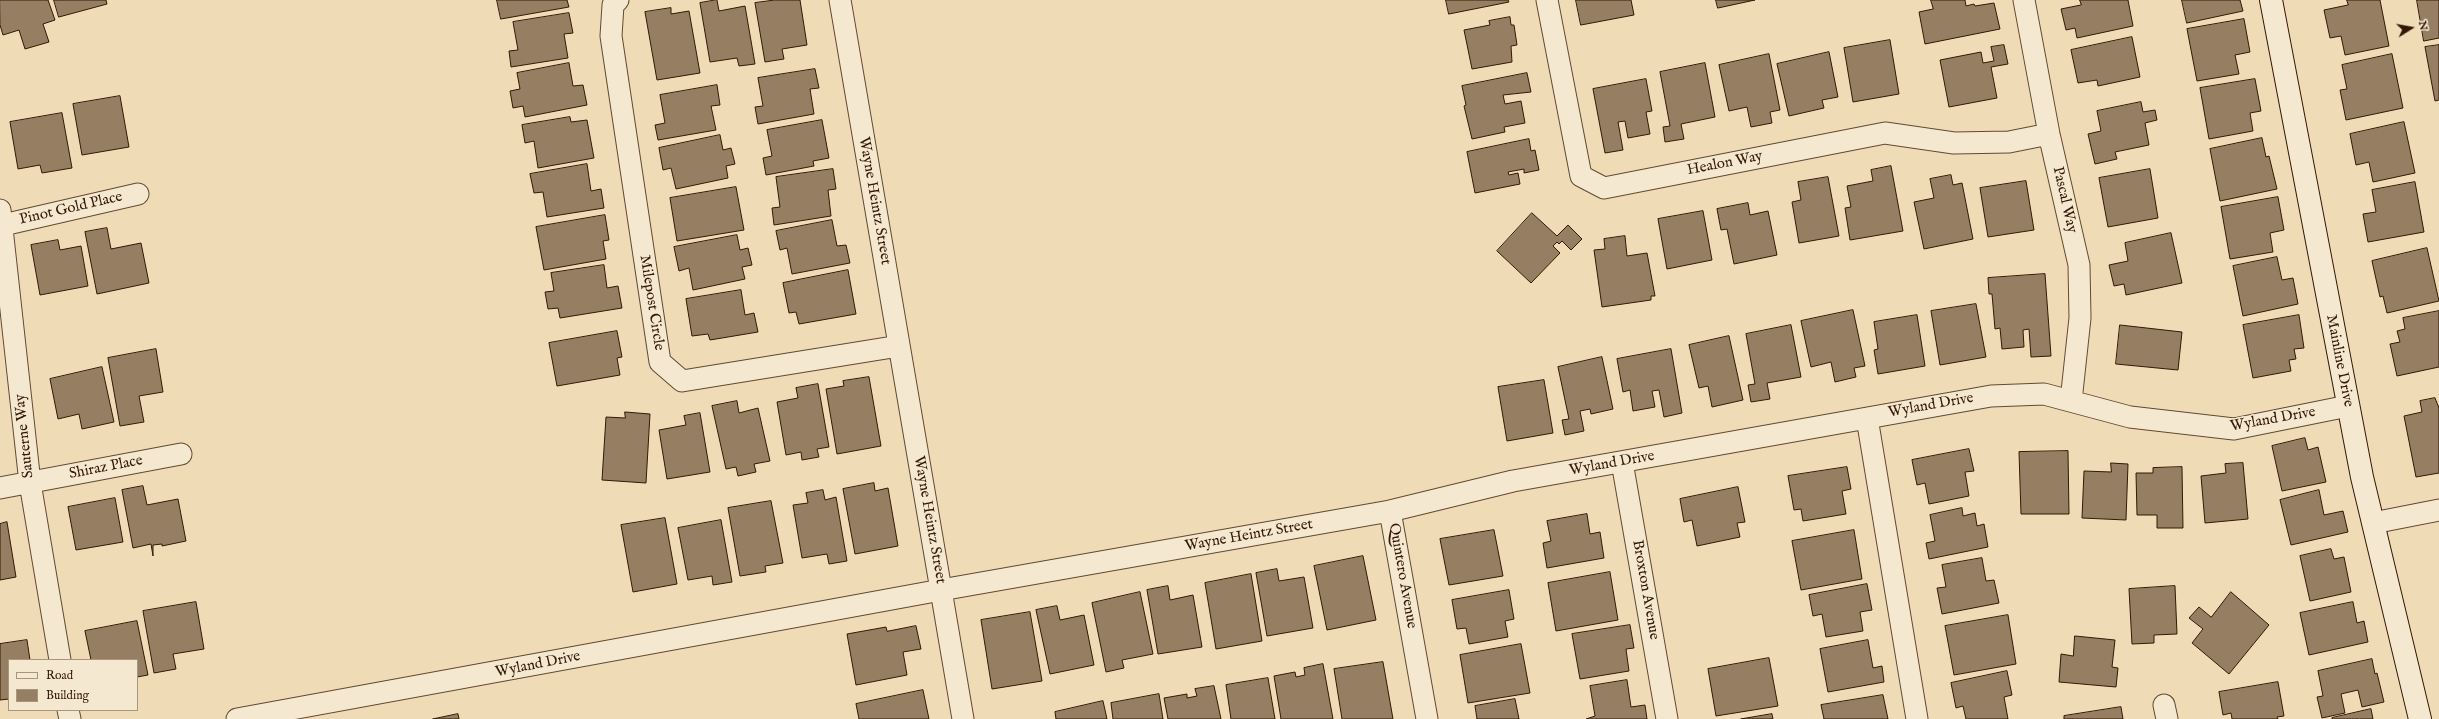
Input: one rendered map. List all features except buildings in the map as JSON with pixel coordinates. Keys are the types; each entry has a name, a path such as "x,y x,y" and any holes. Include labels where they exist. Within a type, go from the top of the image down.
{"street":[{"name":"Milepost Circle","path":"618,0 613,5 611,36 660,362 682,381 899,346"},
{"name":"Wayne Heintz Street","path":"840,0 941,590 1390,510"},
{"name":"Healon Way","path":"1547,0 1581,176 1604,188 1885,133 1954,143 2009,142 2049,134"},
{"name":"Pascal Way","path":"2024,0 2049,134 2079,265 2080,318 2071,401"},
{"name":"Mainline Drive","path":"2271,0 2348,406 2373,523 2420,719"},
{"name":"Pinot Gold Place","path":"2,217 138,194"},
{"name":"Sauterne Way","path":"2,217 30,483 60,659"},
{"name":"Wyland Drive","path":"1513,482 1991,396 2044,394 2130,417 2234,429 2348,406"},
{"path":"1867,418 1917,719"},
{"name":"Shiraz Place","path":"0,488 181,454"},
{"name":"Broxton Avenue","path":"1622,462 1667,719"},
{"name":"Quintero Avenue","path":"1427,719 1390,510 1513,482"},
{"path":"2373,523 2439,510"},
{"name":"Wyland Drive","path":"237,719 439,684 941,590"},
{"path":"941,590 963,719"}]}
